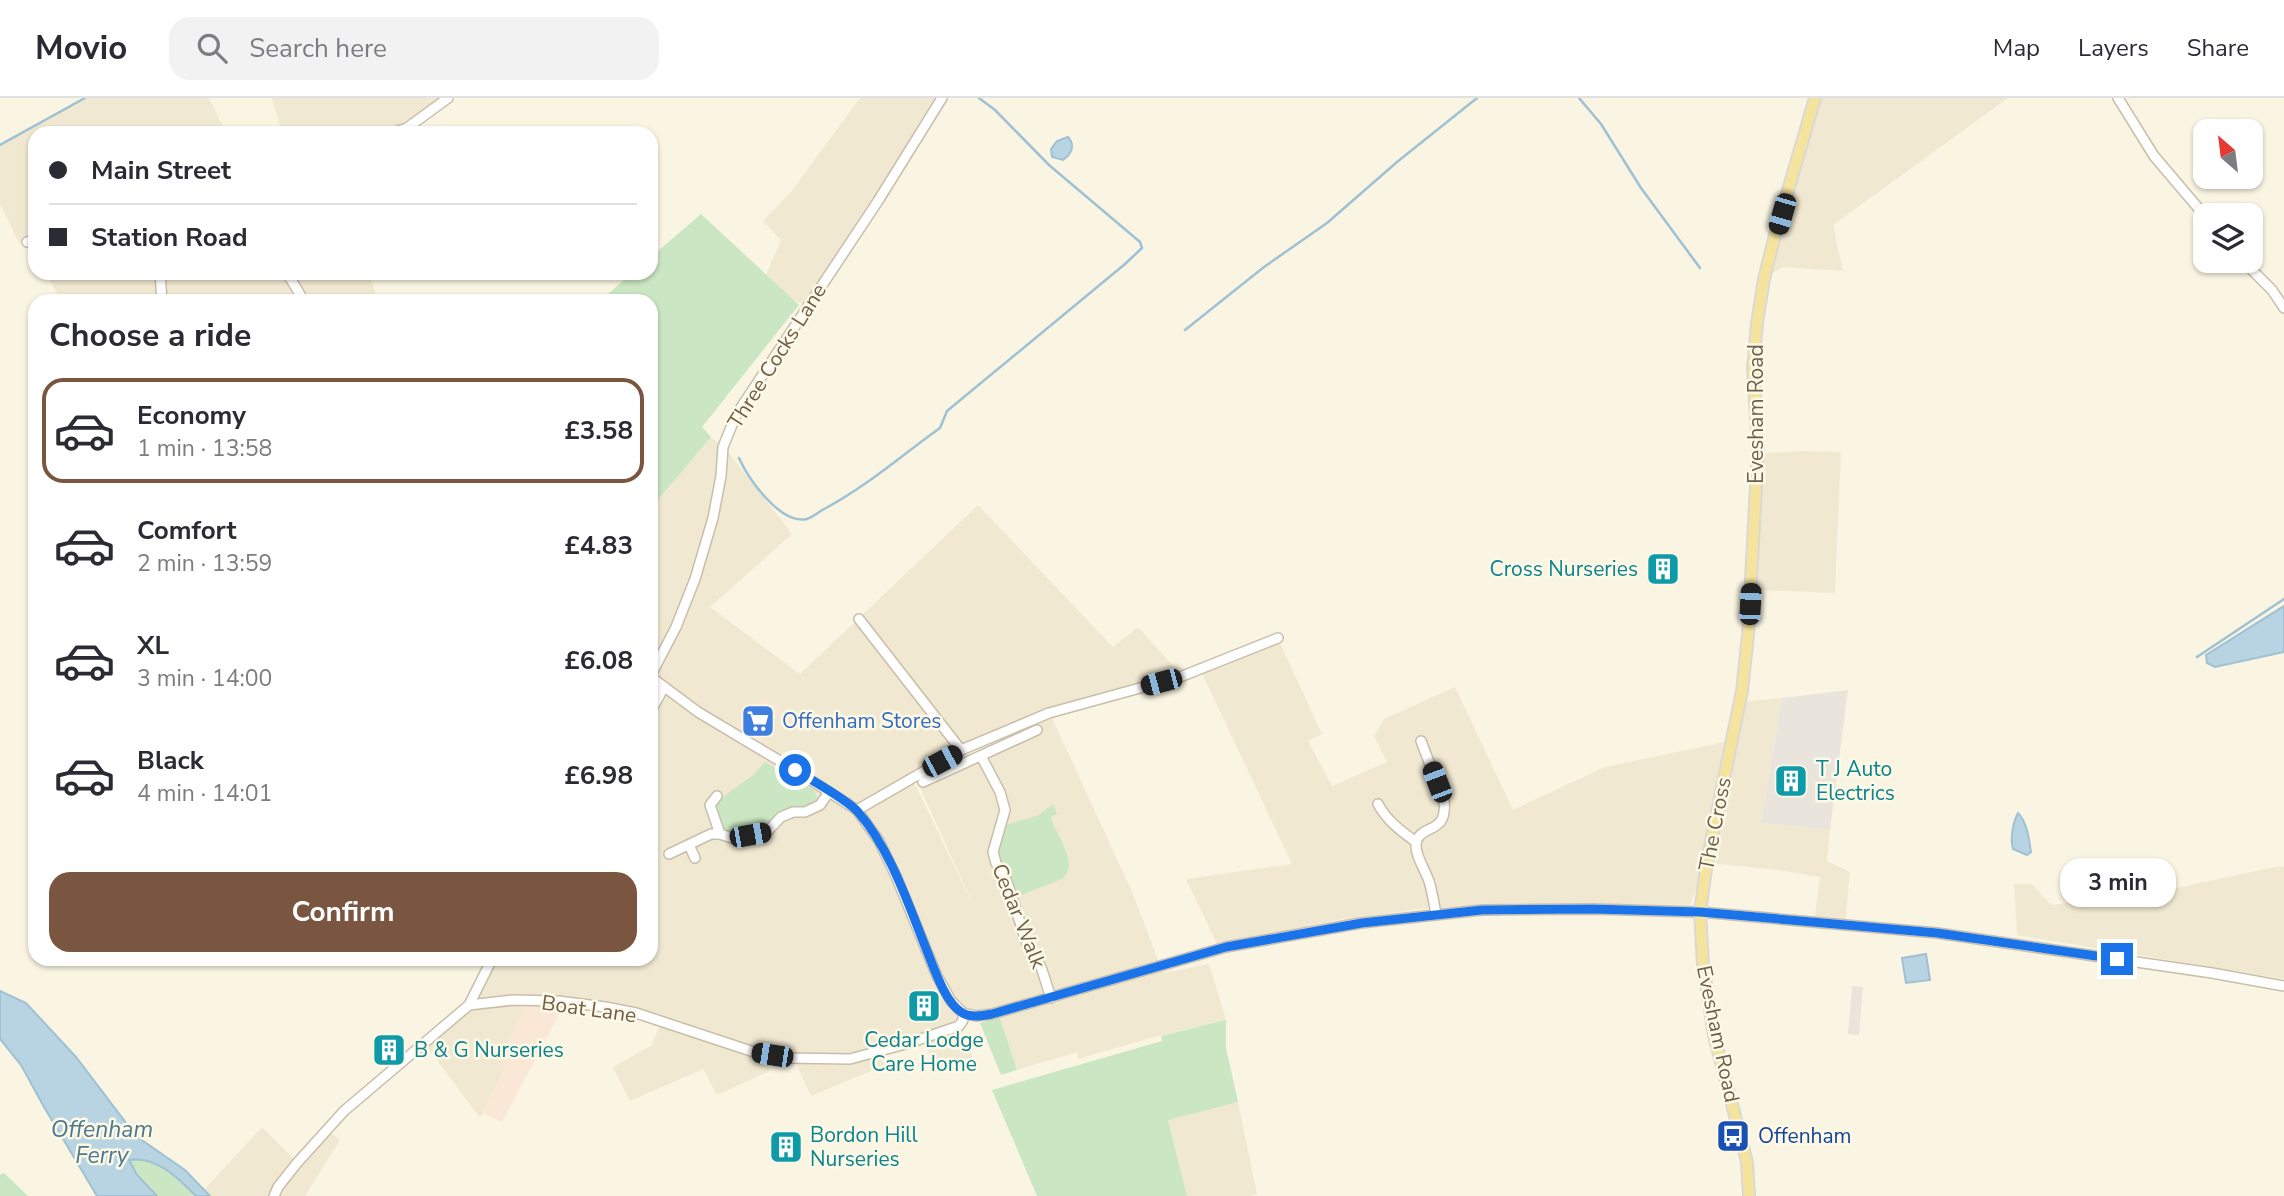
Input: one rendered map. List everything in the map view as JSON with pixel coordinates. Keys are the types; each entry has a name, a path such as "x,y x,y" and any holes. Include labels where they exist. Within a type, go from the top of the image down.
{"main road":[{"name":"Evesham Road","path":"1732,736 1742,691 1748,635 1758,449 1753,369 1757,323 1772,246 1815,98"},
{"name":"The Cross","path":"1700,912 1732,736"},
{"name":"Evesham Road","path":"1700,912 1703,965 1714,1034 1747,1162 1749,1196"}],"street":[{"path":"410,126 448,98"},
{"name":"Three Cocks Lane","path":"658,662 676,627 695,579 713,518 723,447 736,415 878,201 942,98"},
{"path":"2118,98 2154,156 2194,203"},
{"path":"2255,273 2272,290 2284,308"},
{"path":"859,619 961,750"},
{"path":"857,810 961,750 1049,713 1180,677 1278,638"},
{"path":"658,682 698,712 857,810 879,841 937,976 951,1001 963,1013 976,1016 1051,998 1226,947 1362,923 1482,910 1700,912 1937,933 2284,986"},
{"path":"658,698 664,687"},
{"path":"923,782 1037,730"},
{"path":"1421,741 1444,801 1445,811 1441,821 1422,833 1416,842 1436,914"},
{"name":"Cedar Walk","path":"981,756 1000,792 1005,810 993,852 996,863 1007,882 1027,944 1041,967 1051,998"},
{"path":"669,854 711,834 738,840 766,832 781,817 793,812 805,812 820,805 829,792"},
{"path":"717,796 705,805 720,834"},
{"path":"1378,804 1396,827 1416,842"},
{"path":"689,845 695,858"},
{"path":"274,1196 297,1163 344,1111 469,1005 488,966"},
{"name":"Boat Lane","path":"469,1005 513,1000 558,1001 605,1007 636,1013 757,1053 788,1058 850,1059 959,1026 964,1020 963,1013"}],"shaded area":[{"path":"85,98 209,98 223,126 34,126"},
{"path":"272,98 446,98 407,126 280,126"},
{"path":"860,98 938,98 807,307 778,290 765,277 781,240 763,221 791,192"},
{"path":"1815,98 2008,98 1833,225 1843,271 1782,267 1764,279"},
{"path":"28,130 28,244 19,243 0,204 0,145"},
{"path":"49,280 371,280 376,294 58,294"},
{"path":"711,437 729,453 792,534 710,607 800,674 978,505 1113,647 1138,627 1182,676 1049,712 911,776 977,913 917,781 1052,718 1133,894 1163,973 1209,964 1226,1020 1078,1059 1077,1052 1017,1070 999,1012 969,1014 958,1026 973,1057 938,1072 921,1037 878,1050 885,1065 811,1096 792,1055 762,1052 770,1071 717,1095 703,1069 630,1101 613,1067 652,1045 661,1021 566,1001 505,1069 480,1118 422,1040 468,1003 487,966 658,966 658,500"},
{"path":"1841,452 1835,593 1756,590 1764,453"},
{"path":"1278,639 1322,734 1308,741 1332,786 1387,762 1374,736 1384,719 1455,687 1513,810 1605,767 1730,741 1706,862 1690,905 1513,903 1420,909 1338,920 1217,944 1186,879 1292,864 1201,671"},
{"path":"1848,690 1830,830 1761,823 1782,698"},
{"name":"Offenham Stores","path":"764,697 781,709 757,747 733,732"},
{"path":"1782,698 1761,823 1830,830 1827,861 1850,872 1845,924 1814,922 1820,877 1708,863 1742,702"},
{"path":"2284,867 2284,979 2017,935 2014,884 2032,884 2051,905 2091,900 2087,877 2140,869 2144,895"},
{"path":"1852,986 1863,987 1859,1035 1848,1034"},
{"path":"528,999 566,1001 502,1122 483,1113 505,1069 501,1057"},
{"path":"1238,1102 1257,1194 1187,1196 1168,1119"},
{"path":"262,1127 295,1160 324,1128 340,1140 305,1196 210,1196 204,1190"}],"green space":[{"path":"701,214 799,305 702,427 711,437 658,500 658,294 608,294 624,280 658,280 658,251"},
{"path":"765,762 814,790 818,800 768,828 742,836 727,833 723,830 714,803 752,776"},
{"path":"1053,804 1057,814 1051,817 1052,822 1066,851 1069,867 1067,873 1062,879 1019,896 1001,870 997,852 1001,838 1006,825 1039,815"},
{"path":"1000,1017 1017,1070 1001,1075 980,1023"},
{"path":"1226,1020 1226,1048 1238,1102 1168,1120 1187,1196 1037,1196 992,1090 1162,1041 1161,1036"},
{"path":"144,1158 164,1168 196,1196 157,1196 137,1175 129,1159"},
{"path":"4,1173 28,1196 0,1196 0,1175"}],"water":[{"path":"1068,137 1072,150 1068,155 1063,160 1052,157 1051,149 1057,141"},
{"path":"2284,606 2284,652 2215,667 2207,663 2206,655"},
{"path":"2018,813 2024,821 2028,836 2031,852 2027,855 2013,849 2012,831"},
{"path":"1926,954 1930,980 1906,983 1902,958"},
{"name":"Offenham Ferry","path":"0,991 26,1003 76,1057 136,1136 185,1170 210,1196 196,1196 166,1170 149,1161 129,1160 137,1175 157,1196 97,1196 21,1065 0,1039"}],"waterway":[{"path":"34,126 85,98"},
{"path":"739,458 757,488 776,508 797,519 812,517 870,480 940,428 947,411 1142,248 1140,242 1049,165 995,110 979,98"},
{"path":"1185,330 1264,267 1327,223 1477,98"},
{"path":"1579,98 1601,124 1641,188 1700,268"},
{"path":"0,145 28,130"},
{"path":"2197,657 2284,599"}],"place":[{"name":"Cross Nurseries","path":"1663,569"},
{"name":"Offenham Stores","path":"758,721"},
{"name":"T J Auto Electrics","path":"1791,781"},
{"name":"Cedar Lodge Care Home","path":"924,1006"},
{"name":"B & G Nurseries","path":"389,1050"},
{"name":"Offenham","path":"1733,1136"},
{"name":"Bordon Hill Nurseries","path":"786,1147"}],"route":[{"path":"795,770 857,810 879,841 937,976 951,1001 958,1010 976,1016 1097,986 1132,973 1226,947 1362,923 1482,910 1700,912 1937,933 2117,959"}]}
